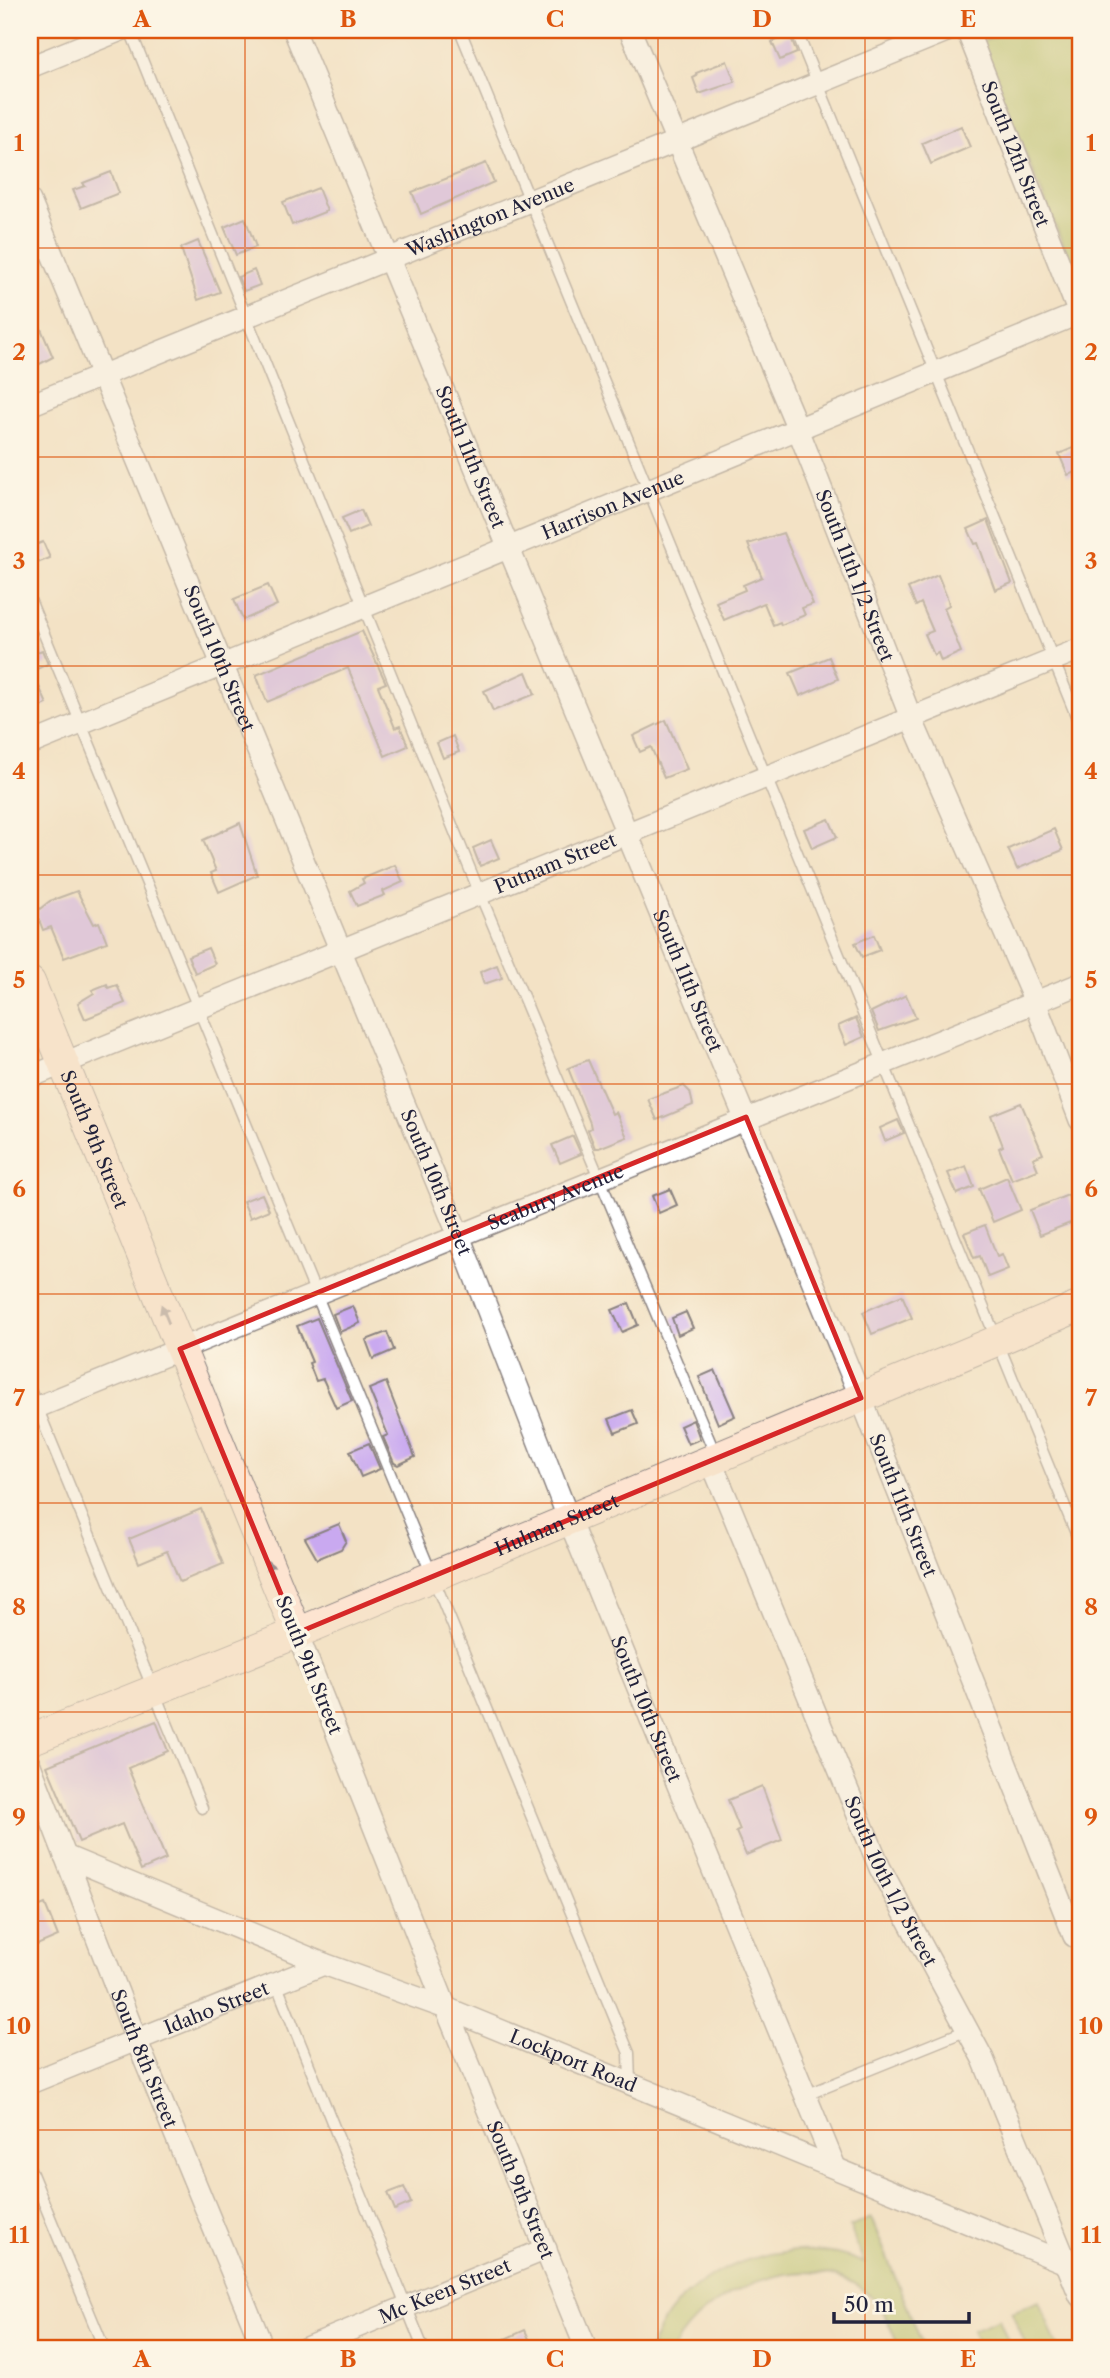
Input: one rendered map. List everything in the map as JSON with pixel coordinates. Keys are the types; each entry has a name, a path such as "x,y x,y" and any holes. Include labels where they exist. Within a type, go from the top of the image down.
{"street":[{"path":"30,67 121,30"},
{"name":"South 11th Street","path":"294,30 388,260 510,545 861,1398 1074,1936"},
{"name":"South 11th 1/2 Street","path":"630,30 798,429 911,718 1034,1002 1080,1120"},
{"name":"Washington Avenue","path":"30,405 678,143 949,30"},
{"name":"South 12th Street","path":"967,30 1080,314"},
{"name":"South 10th Street","path":"30,201 220,665 459,1236 569,1520 835,2167"},
{"name":"Harrison Avenue","path":"30,744 510,545 1080,314"},
{"name":"Putnam Street","path":"30,1077 1080,649"},
{"name":"South 9th Street","path":"30,982 586,2348"},
{"name":"Seabury Avenue","path":"32,1402 180,1349 746,1117 1080,984"},
{"name":"Hulman Street","path":"30,1740 297,1633 1080,1306"},
{"name":"South 10th 1/2 Street","path":"714,1460 880,1868 965,2031 983,2059 1074,2267 1080,2296"},
{"name":"South 8th Street","path":"30,1765 136,2039 263,2348"},
{"name":"Lockport Road","path":"65,1856 324,1964 446,2008 1074,2267"},
{"name":"Idaho Street","path":"30,2083 324,1964"},
{"name":"Mc Keen Street","path":"306,2348 546,2249"}],"lane":[{"path":"130,30 480,894 714,1460"},
{"path":"460,30 1080,1543"},
{"path":"796,30 1080,725"},
{"path":"30,600 629,2053 630,2084"},
{"path":"32,1402 202,1808"},
{"path":"276,1983 423,2348"},
{"path":"806,2095 965,2031"},
{"path":"30,2169 104,2348"}],"highlighted area":[{"path":"746,1117 861,1398 297,1633 180,1349"}],"green space":[{"path":"1011,30 1080,30 1080,285 979,43"},
{"path":"871,2218 924,2348 899,2348 885,2316 870,2296 840,2278 814,2272 787,2274 759,2281 732,2293 688,2327 674,2348 651,2348 665,2320 685,2296 710,2277 740,2263 771,2254 803,2251 835,2254 864,2263 850,2227"},
{"path":"1039,2301 1058,2348 1027,2348 1012,2312"},
{"path":"999,2319 1011,2348 979,2348 972,2330"}],"building":[{"path":"790,35 797,53 780,60 772,42"},
{"path":"727,61 735,82 699,94 693,78 697,76 696,73"},
{"path":"961,126 970,147 931,164 922,143"},
{"path":"486,163 494,182 421,214 412,192"},
{"path":"111,172 119,193 81,208 73,190"},
{"path":"318,188 327,211 292,225 283,202"},
{"path":"245,218 256,247 236,255 224,227"},
{"path":"198,241 220,292 198,300 181,248"},
{"path":"254,270 260,285 244,291 238,277"},
{"path":"30,303 53,357 30,369"},
{"path":"1080,445 1080,470 1068,475 1059,454"},
{"path":"361,510 368,526 349,534 342,518"},
{"path":"988,520 1012,583 995,590 978,543 975,544 968,529"},
{"path":"783,533 813,604 802,608 805,615 781,625 780,622 773,625 764,603 724,620 716,602 745,590 743,585 762,577 748,544"},
{"path":"43,542 50,558 30,566 30,547"},
{"path":"938,575 949,605 944,608 961,652 941,661 938,653 934,655 925,634 933,631 921,603 916,606 908,588"},
{"path":"268,585 277,605 243,620 234,599"},
{"path":"362,631 386,683 378,686 395,728 400,726 408,746 385,756 348,668 267,702 256,675"},
{"path":"42,650 48,664 32,671 47,704 30,712 30,655"},
{"path":"829,657 838,679 800,696 790,673"},
{"path":"526,672 535,694 493,711 484,691"},
{"path":"666,720 687,769 664,778 651,747 640,752 633,736"},
{"path":"453,736 459,752 443,758 437,743"},
{"path":"829,819 837,837 812,848 804,829"},
{"path":"240,823 257,875 219,892 211,873 216,871 203,840"},
{"path":"1054,829 1063,850 1017,869 1008,849"},
{"path":"491,840 499,858 480,866 473,848"},
{"path":"395,865 403,882 383,891 385,895 357,906 350,891 364,883 362,879"},
{"path":"77,891 94,924 99,922 107,942 64,958 51,927 43,930 36,912 50,901"},
{"path":"874,935 880,950 862,957 855,943"},
{"path":"208,948 215,964 195,973 188,956"},
{"path":"497,965 502,978 484,984 480,972"},
{"path":"107,984 108,988 117,985 125,1003 85,1019 78,1003 94,993 92,990"},
{"path":"906,995 916,1018 879,1031 871,1012"},
{"path":"856,1018 864,1037 846,1045 838,1026"},
{"path":"588,1060 612,1114 616,1112 627,1137 599,1148 595,1148 588,1130 591,1128 590,1123 568,1068"},
{"path":"684,1086 690,1092 693,1105 657,1120 648,1099"},
{"path":"1021,1103 1043,1154 1033,1158 1038,1170 1012,1180 999,1148 1003,1146 991,1115"},
{"path":"898,1120 904,1133 885,1141 880,1128"},
{"path":"573,1136 581,1154 560,1163 552,1145"},
{"path":"966,1166 974,1187 957,1194 948,1173"},
{"path":"1007,1177 1021,1210 993,1222 979,1189"},
{"path":"670,1189 677,1205 659,1213 652,1196"},
{"path":"262,1194 269,1210 250,1218 243,1201"},
{"path":"1068,1195 1078,1220 1040,1235 1030,1210"},
{"path":"985,1225 997,1256 1002,1254 1008,1269 988,1277 980,1256 974,1258 964,1233"},
{"path":"902,1295 912,1318 872,1334 863,1312"},
{"path":"629,1303 638,1325 622,1332 612,1310"},
{"path":"353,1306 360,1323 340,1332 333,1314"},
{"path":"686,1312 693,1328 678,1335 672,1318"},
{"path":"317,1318 352,1401 336,1408 323,1379 316,1381 309,1363 312,1362 297,1326"},
{"path":"387,1332 394,1350 373,1359 366,1340"},
{"path":"715,1370 735,1416 718,1424 699,1377"},
{"path":"386,1382 415,1457 398,1465 394,1463 383,1437 388,1435 369,1389"},
{"path":"632,1410 638,1424 615,1433 609,1419"},
{"path":"693,1420 700,1439 688,1444 680,1426"},
{"path":"369,1443 380,1469 361,1477 350,1451"},
{"path":"201,1509 223,1564 180,1582 167,1551 139,1563 129,1539"},
{"path":"339,1524 346,1541 341,1549 317,1559 305,1538"},
{"path":"156,1721 168,1751 128,1768 166,1859 141,1870 122,1824 79,1842 47,1766"},
{"path":"762,1786 782,1840 746,1855 736,1832 740,1830 728,1800"},
{"path":"45,1904 58,1936 30,1948 30,1910"},
{"path":"404,2187 411,2203 395,2210 388,2193"},
{"path":"525,2330 533,2348 485,2348"}]}
